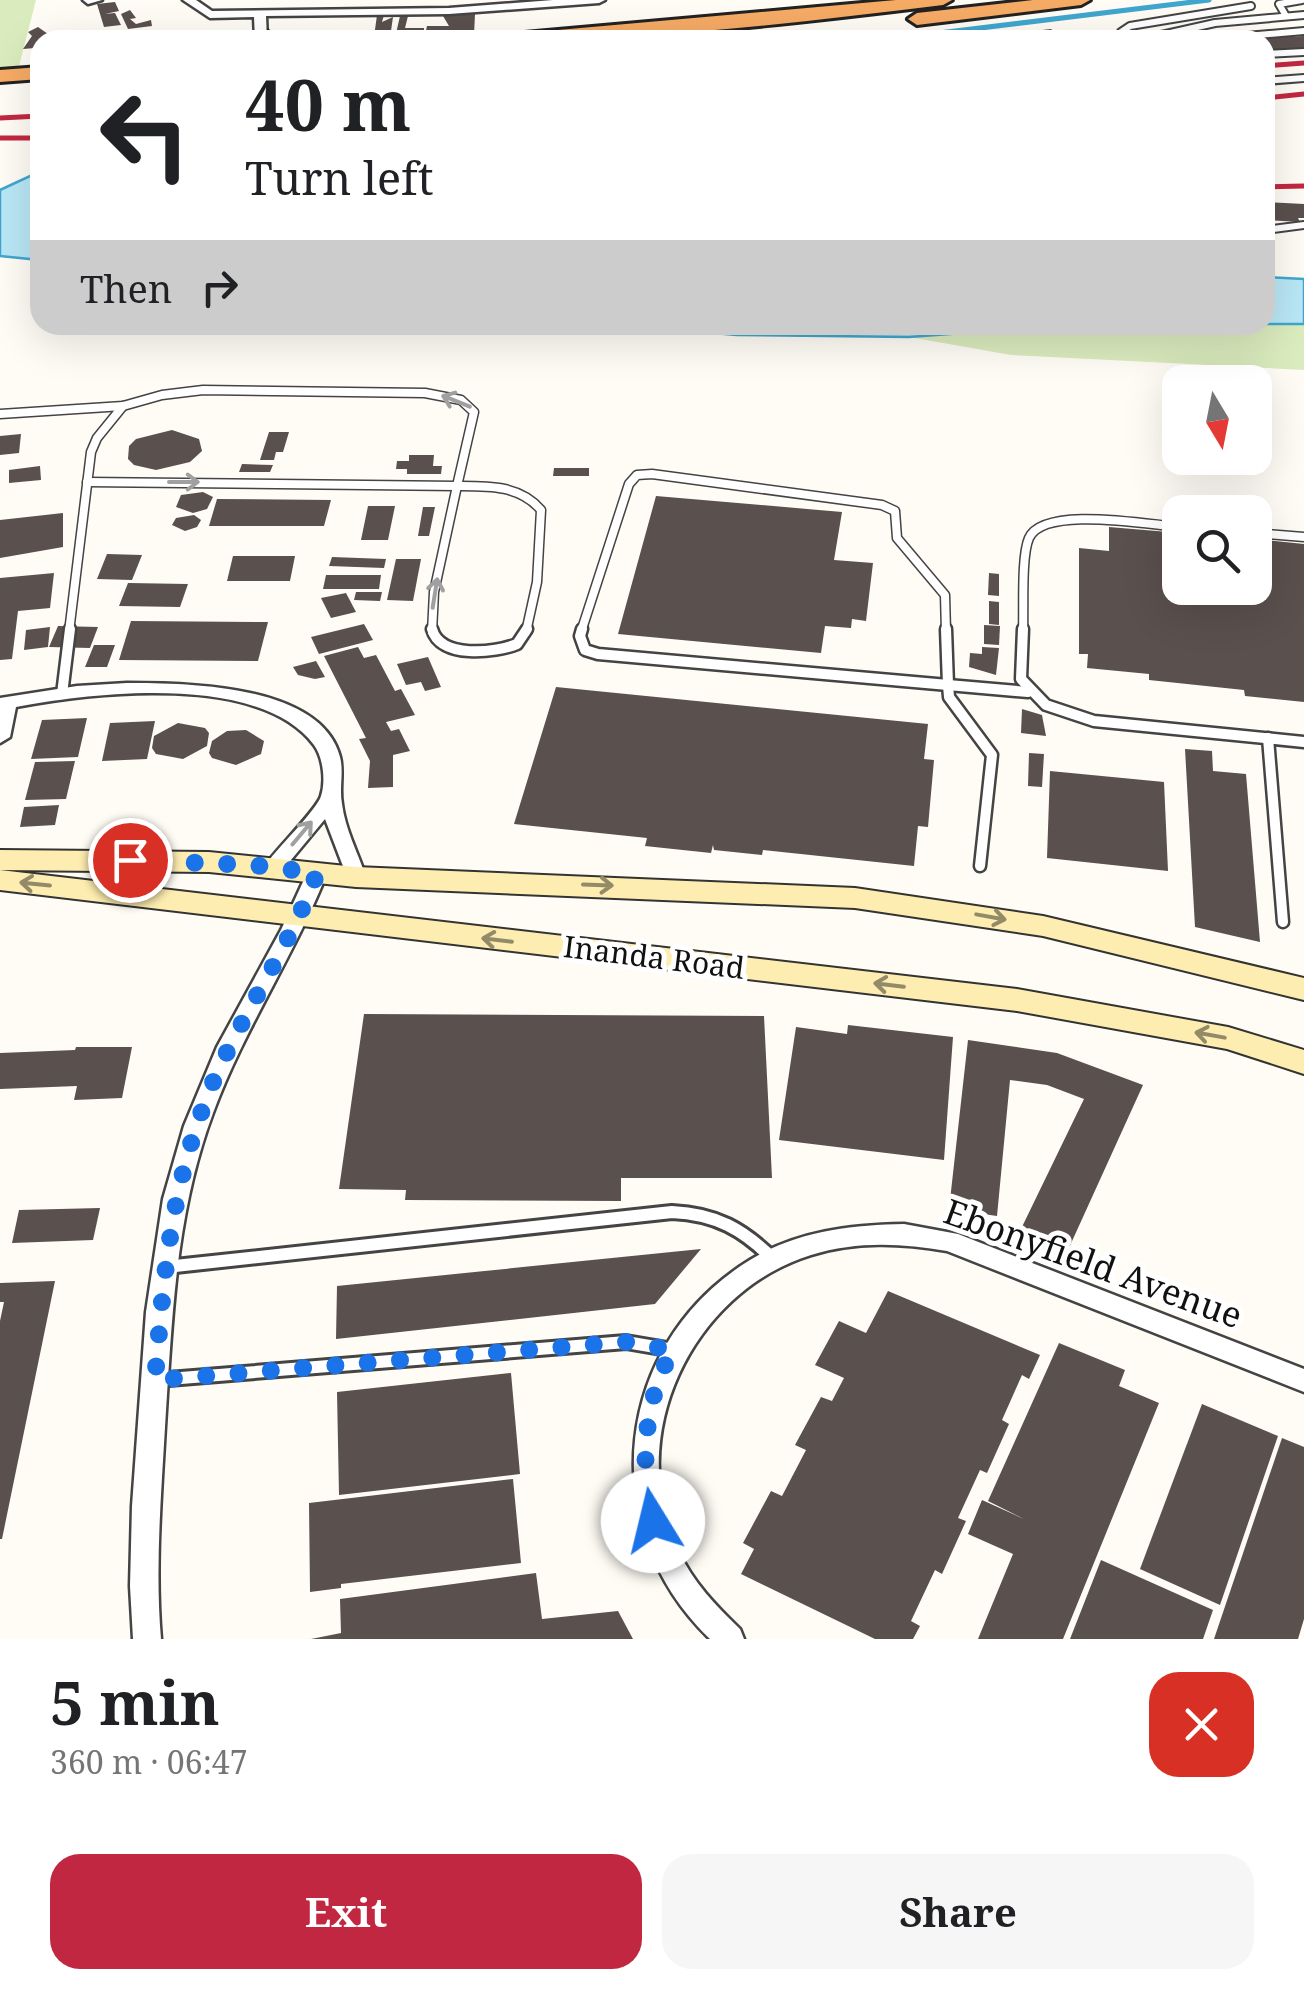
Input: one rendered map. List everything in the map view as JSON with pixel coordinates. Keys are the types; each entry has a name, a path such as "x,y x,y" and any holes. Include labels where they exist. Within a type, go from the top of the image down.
{"highway":[{"path":"636,30 944,0"},
{"path":"789,30 1082,0"},
{"path":"0,76 30,74"},
{"path":"0,89 30,87"}],"main road":[{"name":"Inanda Road","path":"0,860 209,862 356,876 855,898 1044,926 1304,989"},
{"name":"Inanda Road","path":"0,880 1017,1000 1228,1038 1304,1062"}],"street":[{"path":"189,0 210,15 345,4 450,11 600,0"},
{"path":"259,30 260,12"},
{"path":"0,737 4,703 62,694 190,690 277,706 311,728 329,750 331,798 356,876"},
{"path":"274,867 331,798"},
{"path":"147,1639 143,1555 164,1267 178,1182 194,1130 240,1024 300,918 317,873"},
{"name":"Ebonyfield Avenue","path":"730,1639 683,1591 660,1546 646,1496 646,1449 653,1401 663,1366 685,1330 752,1270 795,1250 848,1237 902,1234 949,1242 1304,1381"}],"lane":[{"path":"1286,16 1279,4 1302,0"},
{"path":"1124,30 1251,6"},
{"path":"1184,30 1215,23 1304,15"},
{"path":"1275,34 1304,31"},
{"path":"1275,53 1304,52"},
{"path":"1275,80 1304,78"},
{"path":"1275,229 1304,226"},
{"path":"0,414 123,406 162,395 203,390 450,396 471,406 474,412 458,486 438,577 432,633 438,643 449,648 486,650 517,644 528,635 534,609 541,510 528,494 458,486 87,482"},
{"path":"62,694 87,482 97,438 123,406"},
{"path":"980,866 992,755 949,697 948,684 945,594 903,548 892,510 652,474 632,478 580,636 585,650 948,684 1028,692 1073,716 1106,723 1304,742"},
{"path":"1028,692 1022,678 1028,539 1038,526 1065,518 1162,526"},
{"path":"1272,534 1304,536"},
{"path":"1268,738 1284,922"},
{"path":"164,1267 317,1253 515,1226 686,1214 718,1218 745,1232 774,1260"},
{"path":"155,1380 626,1342 673,1350"}],"green space":[{"path":"0,0 36,0 18,70 0,71"},
{"path":"1275,324 1304,324 1304,370 1272,368 1272,365 1011,355 909,337 936,335 1275,335"}],"water":[{"path":"30,176 30,259 0,256 0,190"},
{"path":"1275,278 1304,279 1304,324 1275,324"},
{"path":"737,335 936,335 909,337"}],"building":[{"path":"115,2 119,11 105,14 115,13 121,25 104,27 97,4"},
{"path":"130,10 136,18 130,19 136,24 151,20 152,26 128,29 121,14"},
{"path":"475,14 474,30 426,30 427,26 449,26 443,16"},
{"path":"377,15 384,15 382,22 393,17 391,30 375,30"},
{"path":"400,16 408,16 405,28 424,28 424,30 397,30"},
{"path":"1304,36 1304,49 1275,50 1275,37"},
{"path":"1275,203 1304,204 1304,218 1298,218 1300,222 1275,221"},
{"path":"172,430 199,439 202,451 190,462 156,470 134,465 128,459 129,446 136,439"},
{"path":"269,432 289,432 283,452 276,452 274,460 260,460"},
{"path":"21,434 19,453 0,455 0,436"},
{"path":"409,455 434,455 433,466 442,466 441,474 407,474 407,469 396,469 397,461 409,461"},
{"path":"242,464 273,465 270,472 239,472"},
{"path":"40,466 41,480 9,483 9,470"},
{"path":"554,468 589,468 589,476 553,476"},
{"path":"203,492 213,497 207,509 193,513 176,507 181,495"},
{"path":"656,496 842,512 834,560 873,563 866,621 852,619 851,628 825,626 821,653 618,634"},
{"path":"217,499 331,500 324,526 209,526"},
{"path":"368,506 395,506 388,540 361,540"},
{"path":"423,507 435,507 429,536 418,536"},
{"path":"63,513 63,547 0,558 0,520"},
{"path":"194,515 201,520 197,527 185,531 172,525 176,518"},
{"path":"1109,527 1162,531 1162,605 1272,605 1272,541 1304,544 1304,702 1245,696 1244,690 1149,680 1149,674 1087,668 1088,654 1079,654 1079,548 1109,551"},
{"path":"107,554 142,555 132,580 97,579"},
{"path":"233,556 295,556 290,581 227,581"},
{"path":"332,557 386,559 384,568 329,566"},
{"path":"396,559 421,559 413,601 387,600"},
{"path":"54,573 50,608 18,611 12,659 0,660 0,578"},
{"path":"989,573 999,574 999,596 988,595"},
{"path":"326,575 381,575 379,589 323,589"},
{"path":"128,583 188,584 180,607 119,606"},
{"path":"356,592 382,592 380,601 354,600"},
{"path":"346,593 356,612 331,618 321,598"},
{"path":"989,601 999,602 999,625 989,624"},
{"path":"131,621 268,622 258,661 119,660"},
{"path":"364,624 373,640 319,654 311,637"},
{"path":"984,625 1000,626 999,645 984,644"},
{"path":"58,626 98,627 90,648 49,647"},
{"path":"50,627 48,647 24,650 26,630"},
{"path":"94,645 115,645 107,667 85,667"},
{"path":"358,647 364,658 376,655 395,691 401,689 415,715 386,722 391,731 399,729 410,751 393,755 393,787 368,788 370,761 359,739 366,738 324,656"},
{"path":"982,647 999,648 996,675 969,667 970,653 982,654"},
{"path":"428,657 441,687 425,691 421,682 406,685 397,664"},
{"path":"316,661 325,677 298,675 293,667"},
{"path":"556,687 928,724 924,759 934,760 928,827 918,826 914,866 763,850 762,855 714,850 713,845 711,853 645,846 647,838 514,824"},
{"path":"1022,709 1042,715 1046,736 1021,733"},
{"path":"87,718 78,757 31,759 42,720"},
{"path":"155,721 147,759 102,761 110,723"},
{"path":"178,723 205,728 209,733 207,746 183,759 156,754 152,748 154,736"},
{"path":"246,730 264,741 261,754 236,765 212,758 212,741 227,731"},
{"path":"1185,749 1212,751 1213,771 1246,774 1260,942 1195,927"},
{"path":"1029,753 1044,754 1042,787 1028,786"},
{"path":"75,761 66,799 25,800 35,762"},
{"path":"1050,771 1164,782 1168,871 1047,858"},
{"path":"59,805 55,825 20,827 24,807"},
{"path":"364,1014 764,1016 772,1178 621,1178 621,1201 405,1200 406,1190 339,1189"},
{"path":"848,1025 953,1037 944,1160 779,1140 796,1027 847,1034"},
{"path":"968,1040 1057,1053 1143,1085 1068,1250 1020,1231 1084,1099 1047,1085 1010,1080 997,1216 949,1209"},
{"path":"132,1047 122,1098 74,1100 77,1086 0,1089 0,1053"},
{"path":"100,1208 93,1240 12,1243 19,1210"},
{"path":"701,1249 655,1304 336,1339 337,1286"},
{"path":"55,1281 0,1539 0,1321 4,1302 0,1302 0,1283"},
{"path":"888,1291 1040,1355 1029,1379 1022,1375 1002,1420 1009,1424 987,1473 980,1470 958,1518 966,1521 942,1574 935,1570 911,1621 920,1626 913,1639 875,1639 741,1574 754,1549 743,1543 771,1491 782,1496 806,1450 795,1445 821,1397 832,1401 844,1378 815,1365 839,1321 866,1333"},
{"path":"1059,1343 1125,1370 1119,1386 1159,1403 1063,1639 978,1639 1013,1554 968,1534 982,1500 1024,1519 988,1501"},
{"path":"511,1373 520,1474 339,1495 337,1392"},
{"path":"1202,1404 1278,1436 1220,1605 1140,1569"},
{"path":"1282,1438 1304,1447 1304,1619 1298,1639 1214,1639"},
{"path":"513,1479 521,1563 341,1584 341,1588 310,1592 309,1503"},
{"path":"1101,1560 1213,1610 1203,1639 1070,1639"},
{"path":"536,1573 542,1619 618,1611 633,1639 311,1639 341,1633 340,1599"}],"waterway":[{"path":"964,30 1209,0"}],"railway":[{"path":"1275,65 1304,63"},
{"path":"1275,97 1304,94"},
{"path":"0,118 30,116"},
{"path":"0,138 30,138"},
{"path":"1275,187 1304,186"}],"route":[{"path":"130,860 253,865 317,873 300,918 240,1024 194,1130 178,1182 164,1267 155,1380 626,1342 673,1350 663,1366 653,1401 646,1449 646,1496 653,1521"}]}
